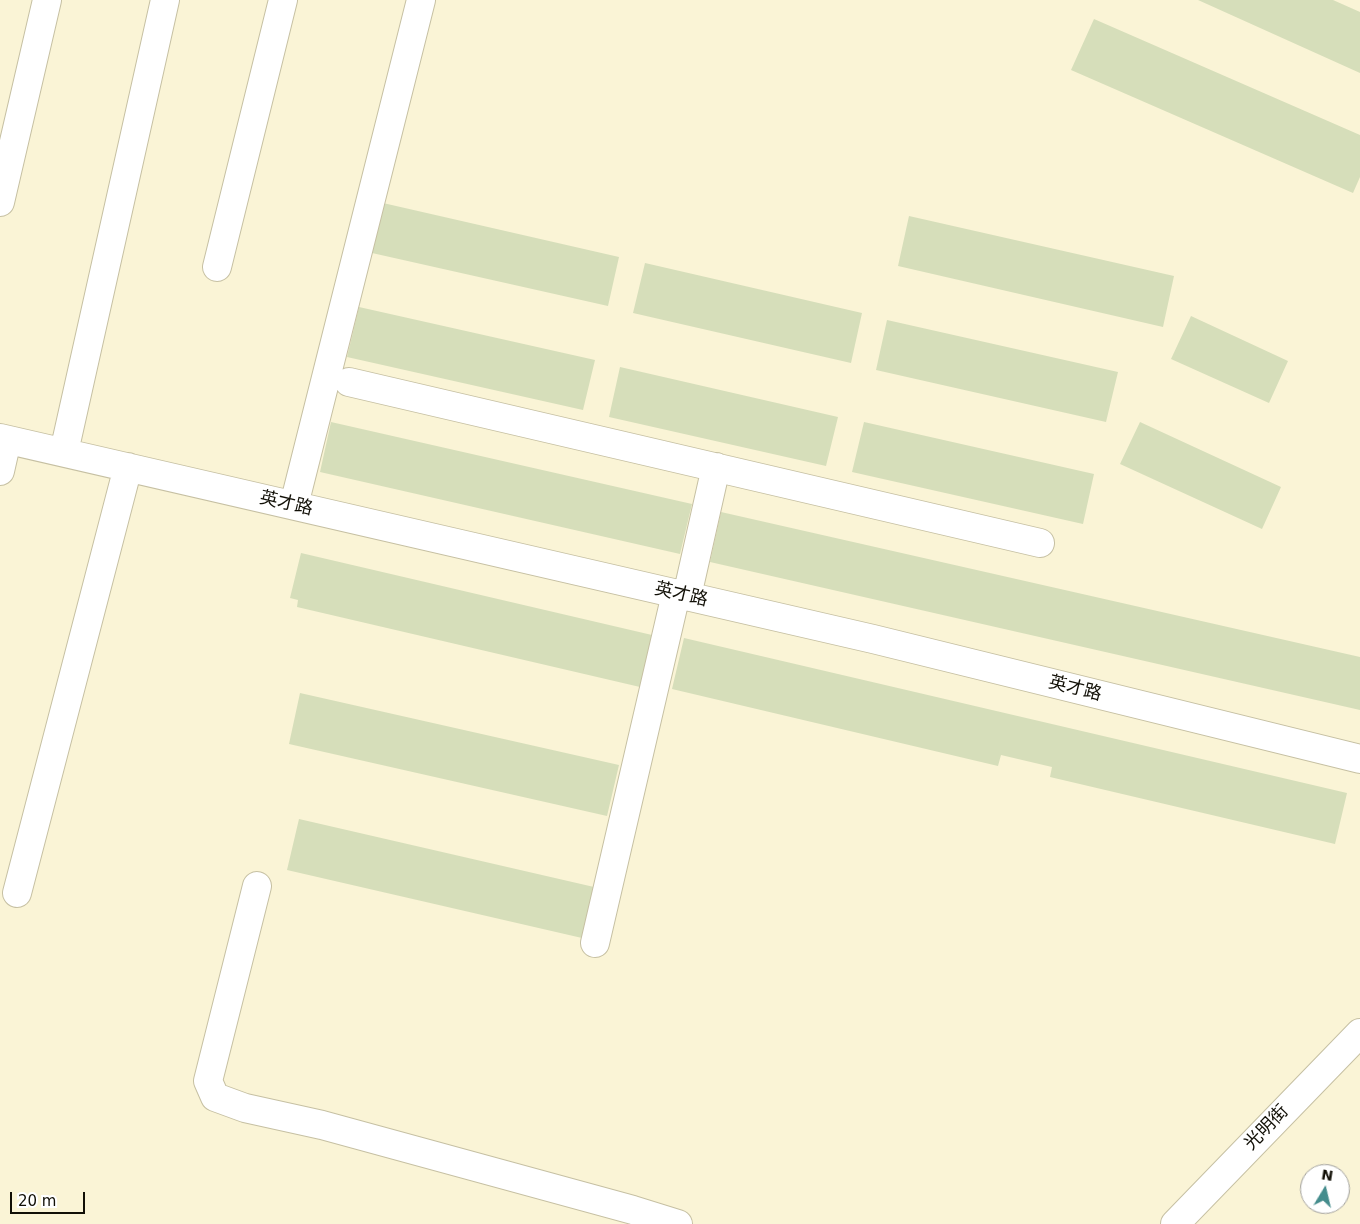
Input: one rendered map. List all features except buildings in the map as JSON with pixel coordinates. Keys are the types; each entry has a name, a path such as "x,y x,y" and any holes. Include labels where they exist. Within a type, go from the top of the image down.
{"street":[{"path":"0,202 47,0"},
{"path":"64,452 165,0"},
{"path":"217,268 283,0"},
{"path":"294,506 420,0"},
{"path":"349,382 1040,543"},
{"path":"0,471 4,439"},
{"name":"英才路","path":"4,439 873,639 1360,760"},
{"path":"596,943 681,595 716,467"},
{"path":"17,893 128,468"},
{"path":"257,886 208,1081 215,1097 245,1108 332,1127 624,1207 678,1224"},
{"name":"光明街","path":"1175,1224 1360,1033"}]}
